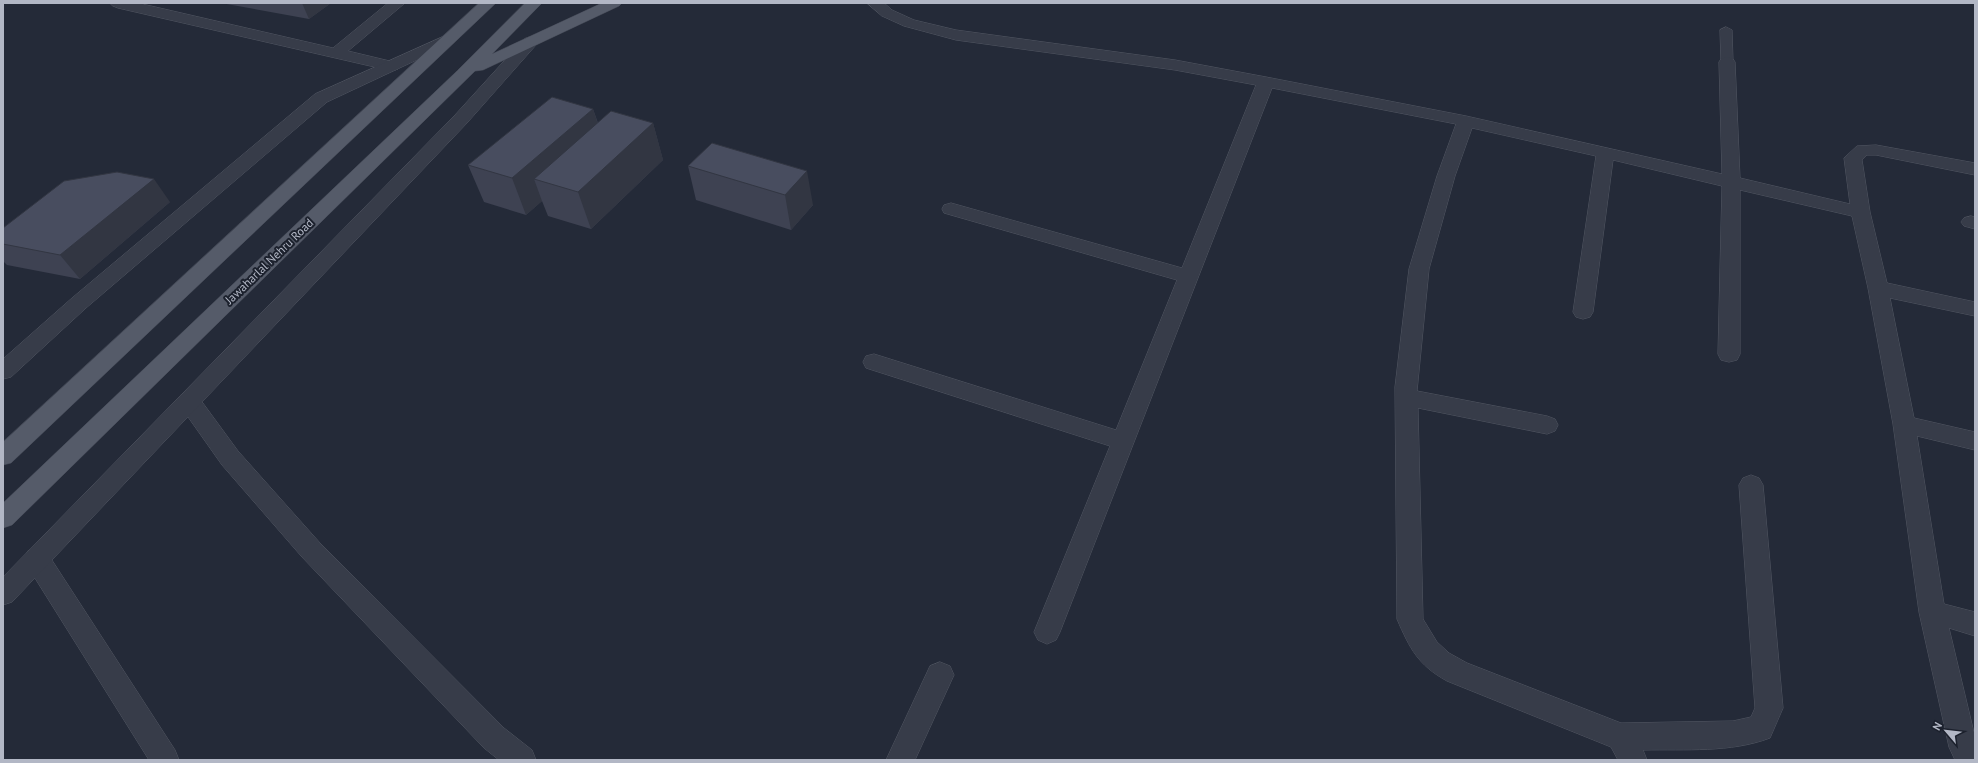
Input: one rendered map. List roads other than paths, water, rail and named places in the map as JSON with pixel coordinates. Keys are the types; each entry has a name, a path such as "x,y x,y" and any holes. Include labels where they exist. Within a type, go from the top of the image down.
{"main road":[{"path":"3,456 488,3"},
{"name":"Jawaharlal Nehru Road","path":"3,518 463,74 534,3"},
{"path":"463,74 614,3"}],"street":[{"path":"336,53 397,3"},
{"path":"874,3 887,13 909,23 956,35 1175,65 1466,121 1861,212"},
{"path":"126,4 392,66"},
{"path":"3,371 79,303 321,98 449,40"},
{"path":"3,594 461,119 530,42"},
{"path":"1727,62 1731,182 1729,354"},
{"path":"1047,632 1266,82"},
{"path":"1466,121 1446,176 1419,269 1406,398 1410,619 1420,643 1436,661 1457,672 1621,737 1733,735 1760,728 1769,708 1752,486"},
{"path":"1970,760 1963,747 1932,612 1904,424 1878,288 1861,212 1853,158 1863,150 1876,150 1975,169"},
{"path":"1583,312 1605,153"},
{"path":"951,209 1189,277"},
{"path":"1878,288 1975,309"},
{"path":"874,362 1122,441"},
{"path":"1406,398 1548,425"},
{"path":"189,401 230,458 310,550 494,738 522,760"},
{"path":"1904,424 1975,442"},
{"path":"37,559 165,760"},
{"path":"1932,612 1975,624"},
{"path":"900,760 940,675"},
{"path":"1621,737 1633,760"}],"lane":[{"path":"1726,30 1727,62"}]}
